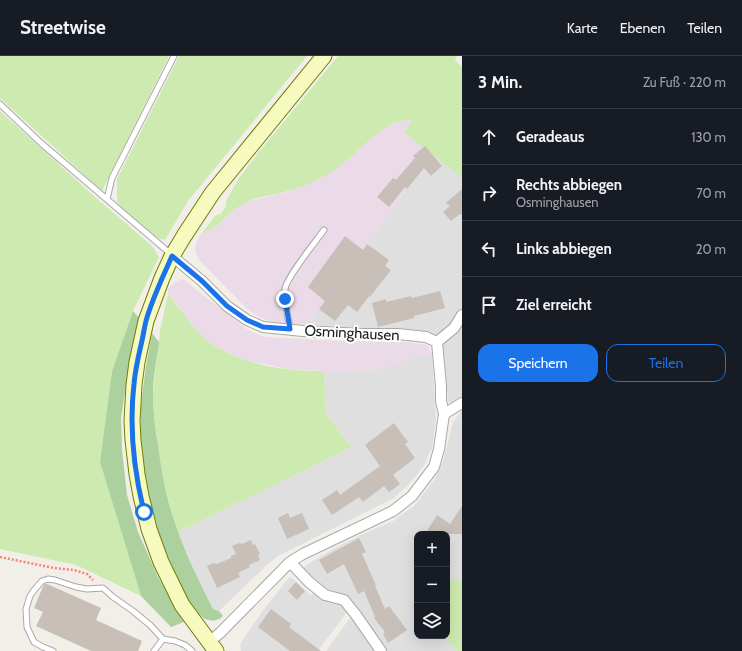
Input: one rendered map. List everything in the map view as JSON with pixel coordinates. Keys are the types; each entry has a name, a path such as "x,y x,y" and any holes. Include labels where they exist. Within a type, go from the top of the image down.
{"main road":[{"path":"212,646 182,605 167,574 155,547 140,496 132,421 134,385 144,328 162,278 172,256 213,192 324,56"}],"street":[{"name":"Osminghausen","path":"172,256 202,281 227,306 247,320 263,327 363,334 398,334 426,338 437,342"},
{"path":"212,646 220,633 290,562 303,554 393,511 412,496 434,467 439,449 444,414 441,401 437,342 454,328 462,315"},
{"path":"444,414 462,403"},
{"path":"290,562 309,582 325,595 344,600 381,651"}],"lane":[{"path":"106,199 112,178 174,56"},
{"path":"0,104 41,143 172,256"},
{"path":"290,329 285,299 286,285 324,230"},
{"path":"53,651 34,642 27,627 26,609 30,596 42,581 48,579 87,590 103,588 113,598 133,611 150,625 163,639 175,641 185,645 192,651"},
{"path":"154,651 163,639"}],"path":[{"path":"0,557 54,568 74,570 87,574 103,588"}],"shaded area":[{"path":"406,120 413,120 425,146 442,166 431,176 424,169 407,189 308,325 276,323 261,318 247,309 200,261 196,254 195,247 202,233 217,226 240,205 287,192 314,181 346,161 372,136 384,128"},
{"path":"431,153 462,178 462,396 451,403 448,402 442,341 435,334 429,331 308,325 424,168 431,176 442,166"},
{"path":"183,279 245,328 266,337 425,344 429,347 432,355 416,355 402,363 388,368 334,372 290,369 248,361 227,353 210,343 187,320 177,304 168,294 168,289 175,282"},
{"path":"416,355 432,355 436,418 432,450 430,451 425,464 411,482 394,498 278,556 219,611 213,609 198,579 178,532 352,447 326,414 324,371 381,369 399,364"},
{"path":"462,410 462,582 450,579 450,531 414,531 414,639 447,639 457,651 386,651 337,593 322,587 305,572 303,568 333,549 393,521 414,506 435,479 443,461 453,422"},
{"path":"291,577 311,596 314,592 323,598 345,607 346,613 344,616 318,651 241,651 240,645 244,638 264,609"},
{"path":"350,618 352,618 375,651 326,651"}],"green space":[{"path":"0,56 169,56 102,191 0,98"},
{"path":"179,56 307,56 188,201 165,240 157,238 125,212 117,202 117,179"},
{"path":"338,56 457,56 455,60 462,67 462,178 404,132 412,120 402,121 384,128 354,154 326,175 296,189 246,202 226,216 218,225 202,233 216,215 221,214 226,206 226,201 239,178"},
{"path":"0,111 95,197 152,246 159,257 133,311 112,371 100,462 141,596 76,565 0,549"},
{"path":"168,294 198,332 210,343 225,352 257,364 308,371 324,371 326,414 352,447 178,532 162,477 154,415 153,393 160,331"},
{"path":"133,311 140,319 128,372 121,418 122,450 127,495 138,532 158,577 184,622 171,627 141,596 100,462 112,371"},
{"path":"152,333 159,342 154,380 153,406 165,489 176,526 191,563 213,609 219,611 223,616 213,621 205,619 192,609 162,544 151,504 140,448 141,404"},
{"path":"450,579 462,582 462,651 457,651 447,639 450,639"}],"building":[{"path":"425,146 442,166 431,176 424,168 407,189 405,187 389,207 377,197 393,178 396,180 415,158 413,156"},
{"path":"462,189 462,215 460,214 451,221 443,212 450,206 446,203"},
{"path":"345,236 363,250 367,244 389,260 385,266 391,270 357,312 348,305 335,321 319,309 325,301 308,287"},
{"path":"440,291 445,308 378,327 372,303 386,299 386,302 411,296 412,298"},
{"path":"394,423 408,442 405,444 415,458 393,475 400,484 389,492 384,486 363,502 359,497 332,515 322,500 337,490 340,495 380,466 365,445"},
{"path":"462,506 462,534 450,534 450,531 427,531 437,515 450,524"},
{"path":"288,513 290,518 302,513 309,529 287,539 278,518"},
{"path":"359,538 366,552 362,554 385,609 389,606 407,630 388,643 383,634 385,632 374,618 375,617 364,591 358,594 344,564 327,574 319,560"},
{"path":"251,540 253,545 255,544 260,554 258,555 260,560 249,565 250,567 238,573 240,577 217,588 207,566 214,563 217,564 231,558 231,556 236,554 232,546"},
{"path":"296,582 305,591 297,600 288,591"},
{"path":"44,584 101,608 96,620 142,641 138,651 91,651 36,626 43,612 34,608"},
{"path":"271,609 291,624 289,627 321,651 290,651 258,627"}],"route":[{"path":"144,512 140,496 133,440 132,421 134,385 137,362 146,321 172,256 202,281 227,306 247,320 263,327 290,329 285,299"}]}
